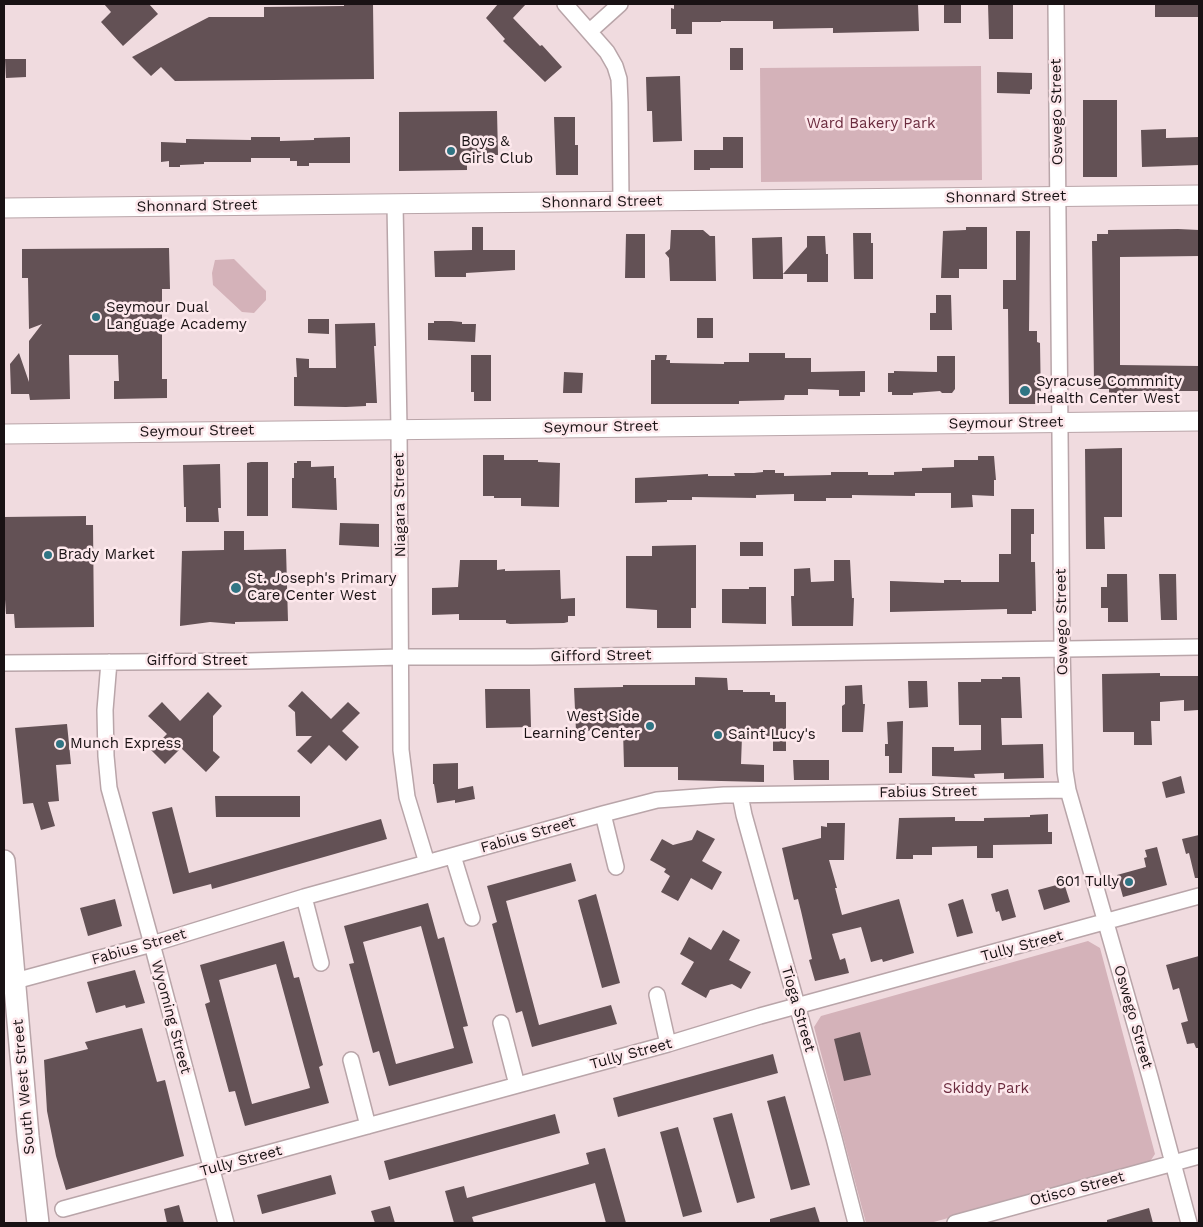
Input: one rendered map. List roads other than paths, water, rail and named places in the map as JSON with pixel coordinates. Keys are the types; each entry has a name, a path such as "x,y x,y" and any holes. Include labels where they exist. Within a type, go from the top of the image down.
{"main road":[{"name":"South West Street","path":"4,861 10,982 38,1223"}],"street":[{"path":"565,4 607,52 615,66 620,103 621,201"},
{"path":"590,31 620,4"},
{"name":"Oswego Street","path":"1056,4 1062,648 1065,771 1068,790 1189,1223"},
{"name":"Shonnard Street","path":"4,208 1199,195"},
{"name":"Niagara Street","path":"394,204 399,429 401,750 408,796 427,863"},
{"name":"Seymour Street","path":"4,434 1199,421"},
{"name":"Gifford Street","path":"4,663 249,661 401,656 532,657 1199,647"},
{"name":"Wyoming Street","path":"109,662 105,710 109,788 226,1223"},
{"name":"Fabius Street","path":"10,982 152,944 304,897 657,800 740,795 1068,790"},
{"name":"Tioga Street","path":"740,795 856,1223"},
{"path":"603,814 616,867"},
{"path":"454,856 472,918"},
{"name":"Tully Street","path":"63,1209 668,1044 760,1016 1199,896"},
{"path":"304,897 321,962"},
{"path":"657,995 668,1044"},
{"path":"501,1023 517,1085"},
{"path":"351,1060 368,1126"},
{"name":"Otisco Street","path":"955,1223 1199,1156"}],"place":[{"name":"Boys & Girls Club","path":"451,151"},
{"name":"Seymour Dual Language Academy","path":"96,317"},
{"name":"Syracuse Commnity Health Center West","path":"1025,391"},
{"name":"Brady Market","path":"48,555"},
{"name":"St. Joseph's Primary Care Center West","path":"236,588"},
{"name":"West Side Learning Center","path":"650,726"},
{"name":"Saint Lucy's","path":"718,735"},
{"name":"Munch Express","path":"60,744"},
{"name":"601 Tully","path":"1129,882"}],"park label":[{"name":"Ward Bakery Park","path":"871,124"},
{"name":"Skiddy Park","path":"986,1089"}]}
